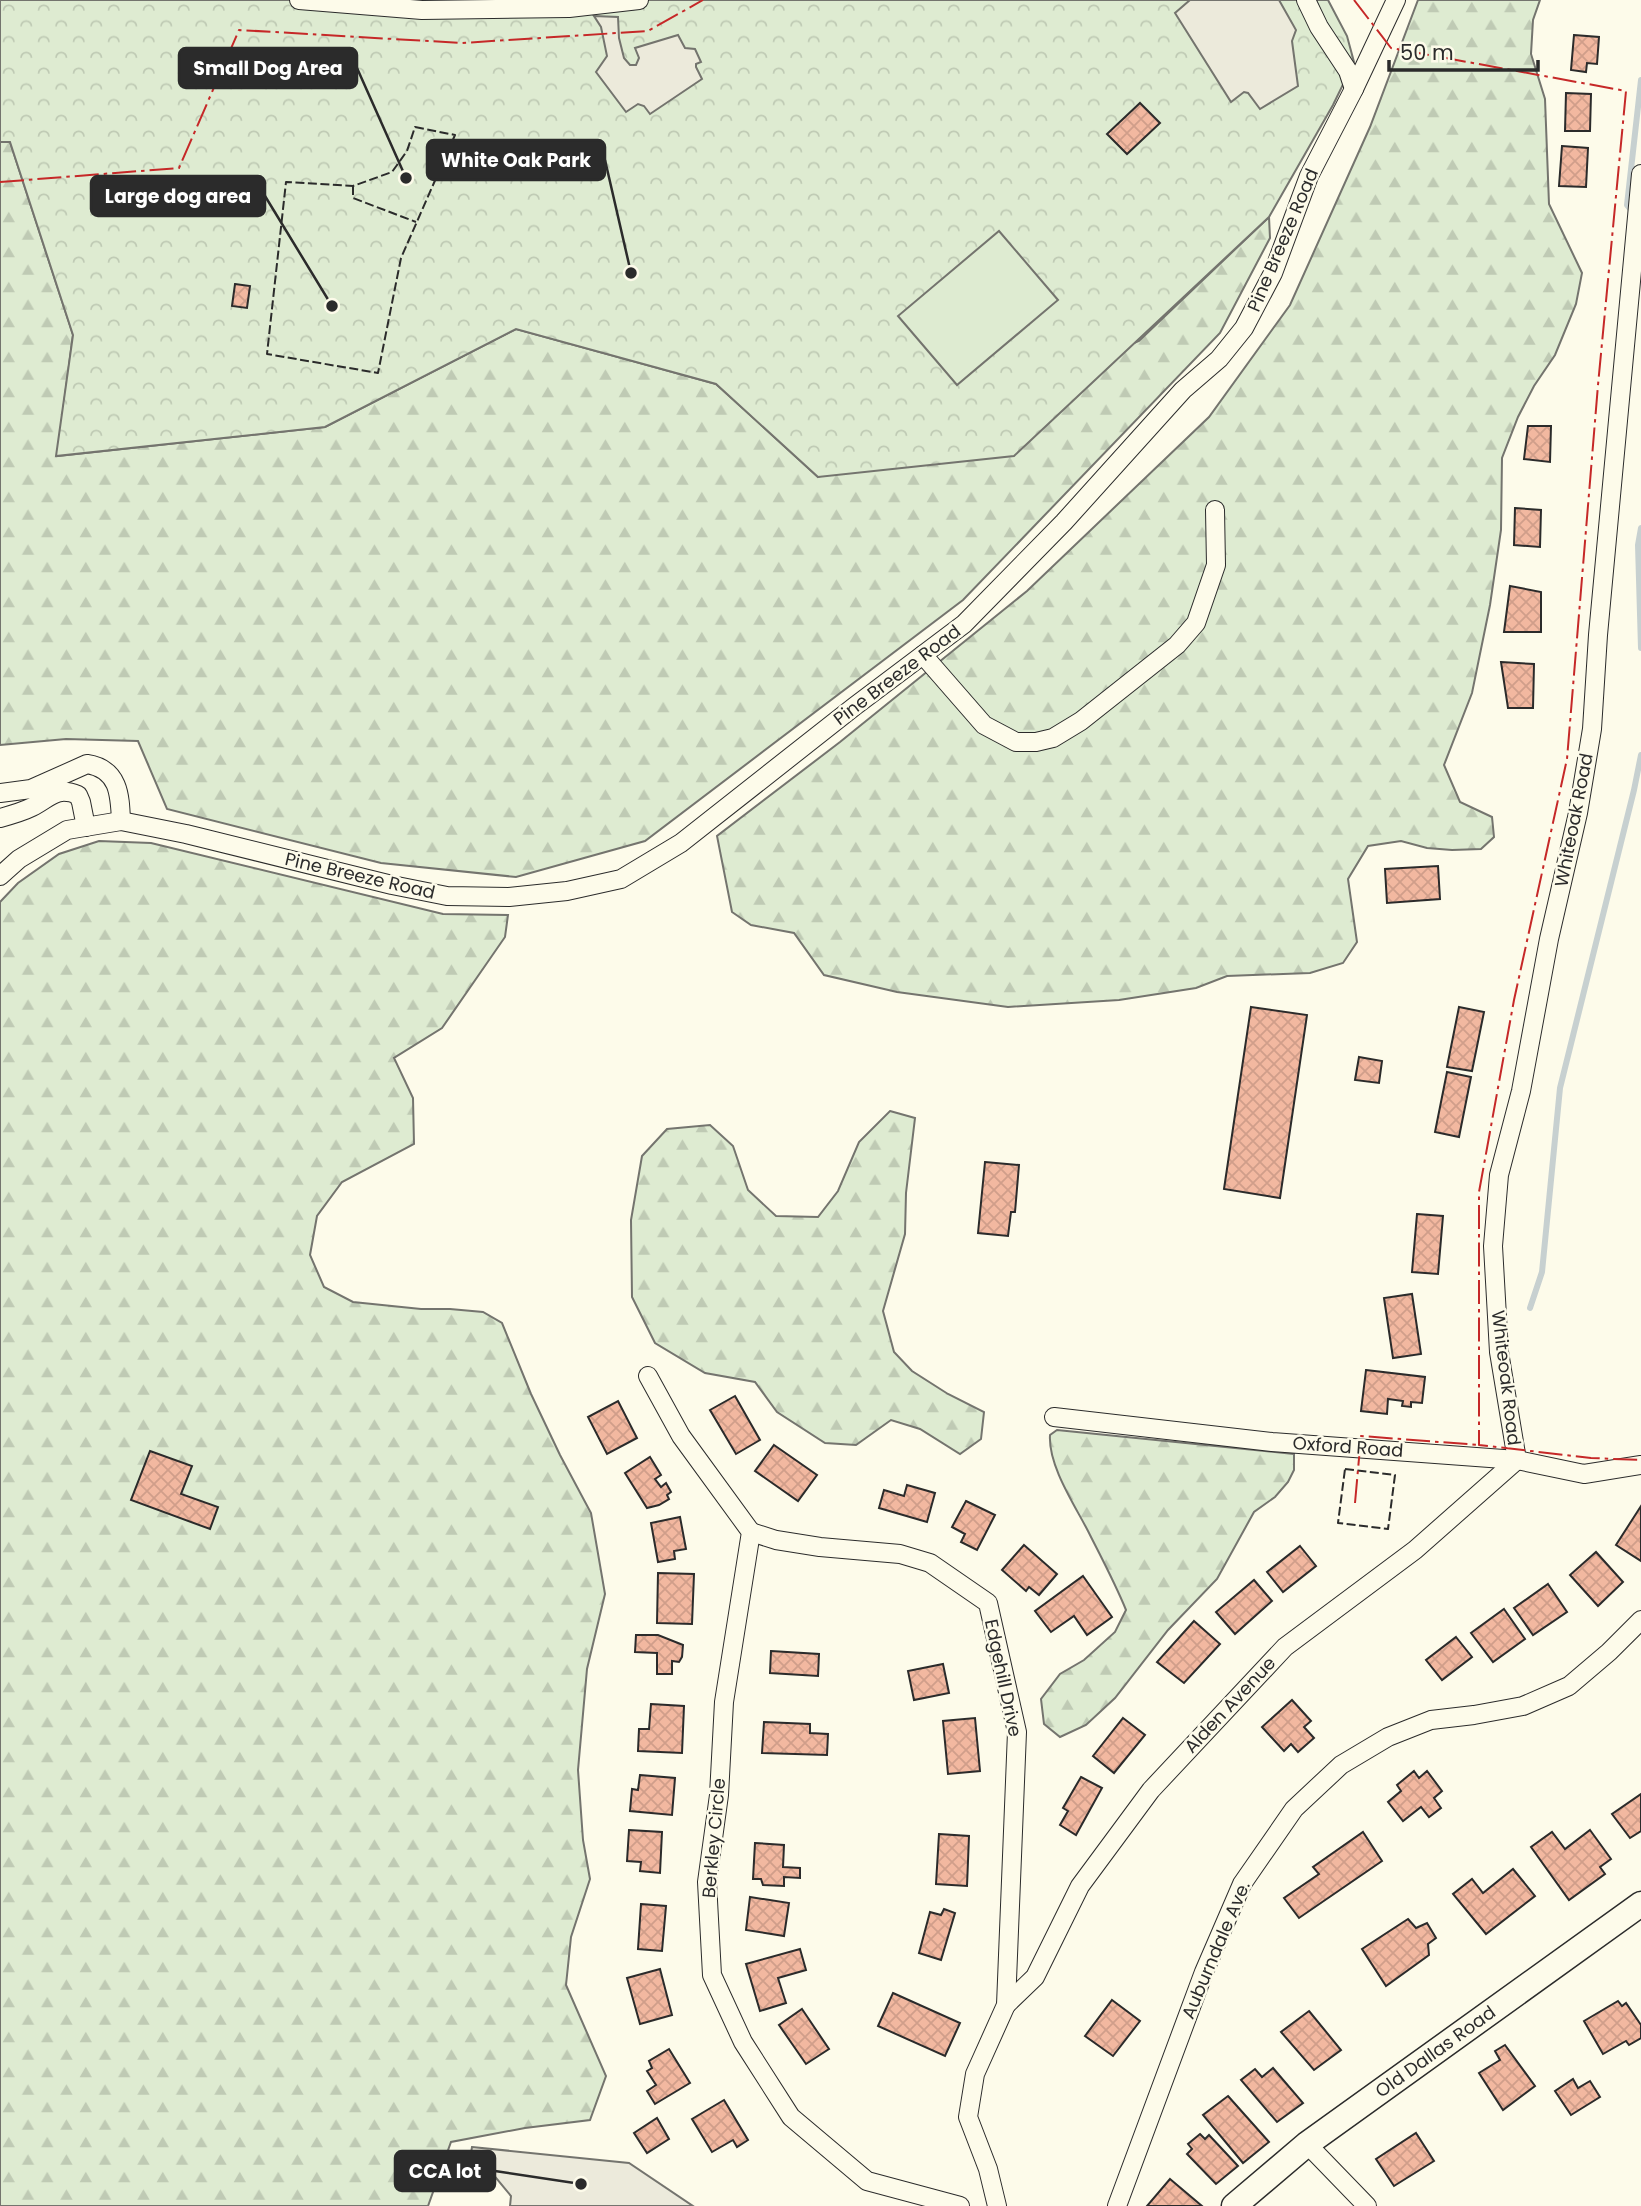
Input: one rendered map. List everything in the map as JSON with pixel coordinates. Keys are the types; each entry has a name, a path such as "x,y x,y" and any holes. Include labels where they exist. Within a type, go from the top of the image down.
{"street":[{"path":"299,0 422,10 569,8 639,0"},
{"path":"1306,0 1318,27 1348,71 1354,89"},
{"name":"Pine Breeze Road","path":"121,821 447,896 509,897 568,891 621,879 681,843 964,624 1064,522 1183,390 1219,359 1244,328 1273,273 1309,176 1396,0"},
{"name":"Whiteoak Road","path":"1517,1460 1499,1352 1493,1246 1499,1175 1521,1091 1549,939 1578,813 1592,729 1641,174"},
{"path":"923,655 984,725 1016,742 1036,743 1053,738 1081,722 1177,645 1196,623 1216,565 1215,510"},
{"path":"0,818 87,764 96,765 111,776 120,793 121,821 66,830 19,859 0,876"},
{"path":"0,793 27,799 68,791 78,795 86,827"},
{"path":"648,1376 681,1436 751,1532"},
{"name":"Oxford Road","path":"1054,1418 1272,1442 1517,1460 1584,1474 1641,1465"},
{"name":"Alden Avenue","path":"1006,2005 1035,1977 1080,1886 1151,1790 1267,1666 1285,1647 1415,1550 1517,1460"},
{"name":"Edgehill Drive","path":"751,1532 776,1540 820,1548 901,1554 930,1563 988,1603 1017,1732 1006,2005"},
{"name":"Berkley Circle","path":"751,1532 724,1702 719,1795 707,1882 712,1975 743,2042 792,2118 867,2181 960,2206"},
{"name":"Auburndale Ave.","path":"1117,2206 1204,1972 1242,1884 1294,1810 1341,1766 1388,1737 1430,1720 1522,1706 1569,1686 1641,1620"},
{"name":"Old Dallas Road","path":"1234,2206 1307,2144 1641,1904"},
{"path":"997,2206 988,2169 968,2117 975,2074 1006,2005"},
{"path":"1307,2144 1367,2206"}],"green space":[{"path":"0,0 1328,0 1347,36 1354,62 1333,105 1269,217 1014,456 818,477 716,384 516,329 325,427 56,456 73,335 10,142 0,142"},
{"path":"1418,0 1540,0 1533,20 1531,54 1545,99 1549,204 1582,273 1576,304 1555,355 1534,386 1518,417 1502,458 1501,530 1490,605 1472,693 1444,765 1460,802 1492,817 1494,837 1481,849 1427,848 1401,841 1368,846 1348,879 1357,942 1343,963 1310,973 1227,976 1196,988 1119,1000 1008,1007 897,992 824,975 794,933 751,925 732,912 717,836 840,742 1027,591 1209,417 1290,305 1370,127"},
{"path":"0,142 10,142 73,335 57,456 325,427 516,329 716,384 818,477 1139,341 1269,217 1270,238 1220,333 963,600 645,841 516,877 381,863 167,809 138,741 66,739 0,745"},
{"path":"999,231 1058,300 957,385 898,316"},
{"path":"99,841 151,843 443,914 508,915 505,937 442,1028 394,1058 413,1098 414,1144 342,1182 317,1216 310,1255 324,1287 353,1302 483,1312 502,1323 531,1394 591,1513 605,1594 587,1669 578,1770 583,1840 590,1879 571,1937 566,1985 606,2076 590,2120 525,2128 451,2142 428,2206 0,2206 0,902 18,883 59,854"},
{"path":"890,1111 915,1118 906,1193 905,1234 883,1311 894,1352 912,1371 948,1394 984,1412 981,1439 960,1454 920,1429 891,1420 856,1445 825,1443 777,1412 755,1382 705,1373 655,1343 632,1297 631,1220 642,1156 667,1129 710,1125 733,1146 748,1190 776,1216 818,1217 838,1191 859,1142"},
{"path":"1057,1430 1294,1454 1294,1470 1288,1482 1275,1497 1254,1512 1217,1579 1168,1630 1115,1698 1086,1725 1060,1737 1044,1724 1041,1699 1060,1674 1084,1660 1115,1632 1126,1610 1057,1471 1050,1447 1050,1435"}],"shaded area":[{"path":"1190,0 1279,0 1296,30 1292,41 1298,86 1260,109 1248,93 1244,92 1231,102 1175,13"},
{"path":"594,16 618,17 624,58 630,65 636,65 639,58 635,48 678,35 685,48 695,49 701,62 696,64 696,67 702,79 650,114 644,106 638,104 626,112 596,72 607,56 601,27"},
{"path":"472,2147 629,2163 693,2206 510,2206 511,2196 492,2173 468,2170"}],"building":[{"path":"1574,35 1599,37 1597,64 1587,63 1586,72 1571,70"},
{"path":"1566,93 1591,94 1590,131 1565,131"},
{"path":"1140,103 1160,123 1127,154 1107,134"},
{"path":"1562,146 1588,148 1586,187 1559,186"},
{"path":"235,284 250,286 247,308 232,306"},
{"path":"1528,426 1551,426 1550,462 1524,459"},
{"path":"1515,508 1541,510 1540,547 1514,545"},
{"path":"1510,586 1541,592 1541,632 1504,632"},
{"path":"1501,662 1534,664 1533,708 1508,708"},
{"path":"1438,866 1440,899 1387,903 1385,869"},
{"path":"1251,1007 1307,1015 1280,1198 1224,1189"},
{"path":"1459,1007 1484,1012 1472,1071 1447,1067"},
{"path":"1359,1057 1382,1061 1379,1083 1355,1080"},
{"path":"1447,1072 1471,1077 1459,1137 1435,1132"},
{"path":"985,1162 1019,1165 1015,1212 1011,1212 1008,1236 978,1233"},
{"path":"1417,1214 1443,1216 1438,1274 1412,1272"},
{"path":"1412,1294 1421,1354 1393,1358 1384,1298"},
{"path":"1366,1370 1425,1377 1422,1403 1411,1402 1411,1407 1402,1406 1403,1401 1388,1399 1387,1414 1361,1411"},
{"path":"735,1396 760,1440 736,1454 710,1410"},
{"path":"618,1401 637,1438 607,1454 588,1417"},
{"path":"774,1445 817,1475 798,1501 755,1471"},
{"path":"150,1451 192,1466 181,1494 218,1507 210,1529 131,1500"},
{"path":"650,1457 661,1475 655,1479 661,1487 666,1483 671,1492 667,1495 669,1499 647,1508 625,1473"},
{"path":"907,1485 935,1493 927,1522 879,1508 884,1490 904,1496"},
{"path":"966,1501 995,1515 977,1550 961,1542 965,1534 952,1527"},
{"path":"1641,1506 1641,1561 1616,1545"},
{"path":"680,1517 686,1549 674,1551 675,1559 658,1562 651,1523"},
{"path":"1024,1545 1057,1574 1039,1595 1029,1587 1026,1591 1002,1570"},
{"path":"1300,1546 1316,1566 1283,1592 1267,1572"},
{"path":"1596,1552 1623,1582 1598,1606 1570,1575"},
{"path":"658,1573 694,1574 692,1624 657,1623"},
{"path":"1083,1576 1112,1617 1087,1635 1074,1616 1051,1632 1035,1611"},
{"path":"1254,1580 1272,1601 1235,1634 1216,1612"},
{"path":"1548,1584 1567,1612 1533,1635 1514,1608"},
{"path":"1504,1609 1525,1639 1493,1662 1471,1633"},
{"path":"1194,1621 1220,1644 1184,1683 1157,1662"},
{"path":"636,1635 658,1635 683,1645 679,1662 672,1661 672,1674 657,1674 657,1653 635,1652"},
{"path":"1456,1637 1472,1657 1442,1680 1426,1660"},
{"path":"771,1651 819,1654 818,1676 770,1673"},
{"path":"943,1664 949,1693 914,1700 908,1671"},
{"path":"1292,1700 1311,1721 1304,1727 1314,1738 1298,1752 1291,1744 1284,1751 1262,1727"},
{"path":"651,1704 684,1706 682,1753 638,1751 639,1729 649,1729"},
{"path":"975,1718 980,1771 948,1774 943,1721"},
{"path":"1123,1718 1145,1735 1114,1773 1093,1756"},
{"path":"764,1722 810,1724 810,1733 828,1734 827,1755 762,1753"},
{"path":"1414,1771 1419,1778 1427,1771 1442,1791 1434,1798 1441,1808 1429,1817 1421,1807 1403,1821 1388,1802 1401,1791 1397,1785"},
{"path":"640,1775 675,1778 672,1815 630,1811 632,1789 638,1790"},
{"path":"1081,1777 1102,1788 1076,1835 1060,1825 1068,1811 1063,1808"},
{"path":"1641,1794 1641,1831 1630,1838 1612,1814"},
{"path":"629,1830 662,1832 660,1873 640,1871 641,1862 627,1861"},
{"path":"1590,1830 1611,1859 1600,1867 1605,1874 1569,1900 1531,1847 1552,1832 1565,1849"},
{"path":"1363,1832 1382,1861 1299,1918 1284,1898 1319,1874 1313,1867"},
{"path":"939,1834 969,1836 967,1886 936,1884"},
{"path":"755,1843 784,1845 783,1867 800,1868 800,1878 784,1877 784,1886 763,1885 761,1879 753,1879"},
{"path":"1513,1869 1535,1896 1486,1934 1453,1894 1472,1879 1483,1893"},
{"path":"750,1897 789,1903 784,1936 746,1930"},
{"path":"641,1904 666,1906 662,1951 638,1949"},
{"path":"944,1909 955,1913 941,1960 919,1953 930,1912 941,1915"},
{"path":"1408,1919 1416,1928 1427,1923 1436,1938 1428,1944 1429,1955 1386,1986 1362,1949"},
{"path":"800,1949 806,1970 778,1978 786,2003 760,2011 746,1964"},
{"path":"660,1969 672,2015 640,2024 627,1978"},
{"path":"893,1993 960,2023 945,2056 878,2026"},
{"path":"1112,2000 1140,2021 1113,2056 1085,2036"},
{"path":"1618,2001 1622,2006 1626,2003 1641,2025 1641,2038 1629,2045 1626,2041 1603,2054 1584,2021"},
{"path":"802,2009 829,2049 806,2064 779,2025"},
{"path":"1309,2011 1341,2050 1314,2070 1281,2032"},
{"path":"1505,2045 1535,2086 1503,2110 1479,2073 1500,2060 1495,2051"},
{"path":"669,2049 690,2083 655,2104 647,2091 656,2085 647,2071 652,2068 649,2061"},
{"path":"1273,2068 1303,2103 1277,2122 1241,2080 1255,2069 1262,2077"},
{"path":"1573,2079 1578,2088 1590,2081 1600,2097 1571,2115 1555,2091"},
{"path":"1228,2096 1269,2142 1243,2163 1203,2115"},
{"path":"724,2100 748,2140 737,2147 733,2140 712,2152 692,2119"},
{"path":"657,2118 669,2139 647,2153 634,2133"},
{"path":"1416,2133 1434,2161 1394,2186 1376,2159"},
{"path":"1200,2134 1205,2139 1209,2135 1238,2166 1216,2184 1187,2154 1192,2149 1188,2144"},
{"path":"1170,2179 1202,2206 1147,2206"}],"waterway":[{"path":"1633,212 1627,205 1641,80"},
{"path":"1641,528 1638,545 1641,648"},
{"path":"1530,1308 1542,1272 1560,1088 1641,755"}],"fence":[{"path":"415,127 455,135 401,258 378,373 267,354 286,182 353,186 392,172 407,151 415,127"},
{"path":"353,186 353,198 416,222"},
{"path":"1345,1469 1395,1475 1388,1529 1338,1523 1345,1469"}],"power":[{"path":"0,182 179,168 239,30 462,43 648,31 703,0"},
{"path":"1354,0 1391,48 1626,91 1567,759 1514,1000 1479,1192 1479,1445 1591,1458 1641,1460"},
{"path":"1355,1503 1361,1436 1479,1445"}],"place":[{"name":"Small Dog Area","path":"406,178"},
{"name":"White Oak Park","path":"631,273"},
{"name":"Large dog area","path":"332,306"},
{"name":"CCA lot","path":"581,2184"}]}
